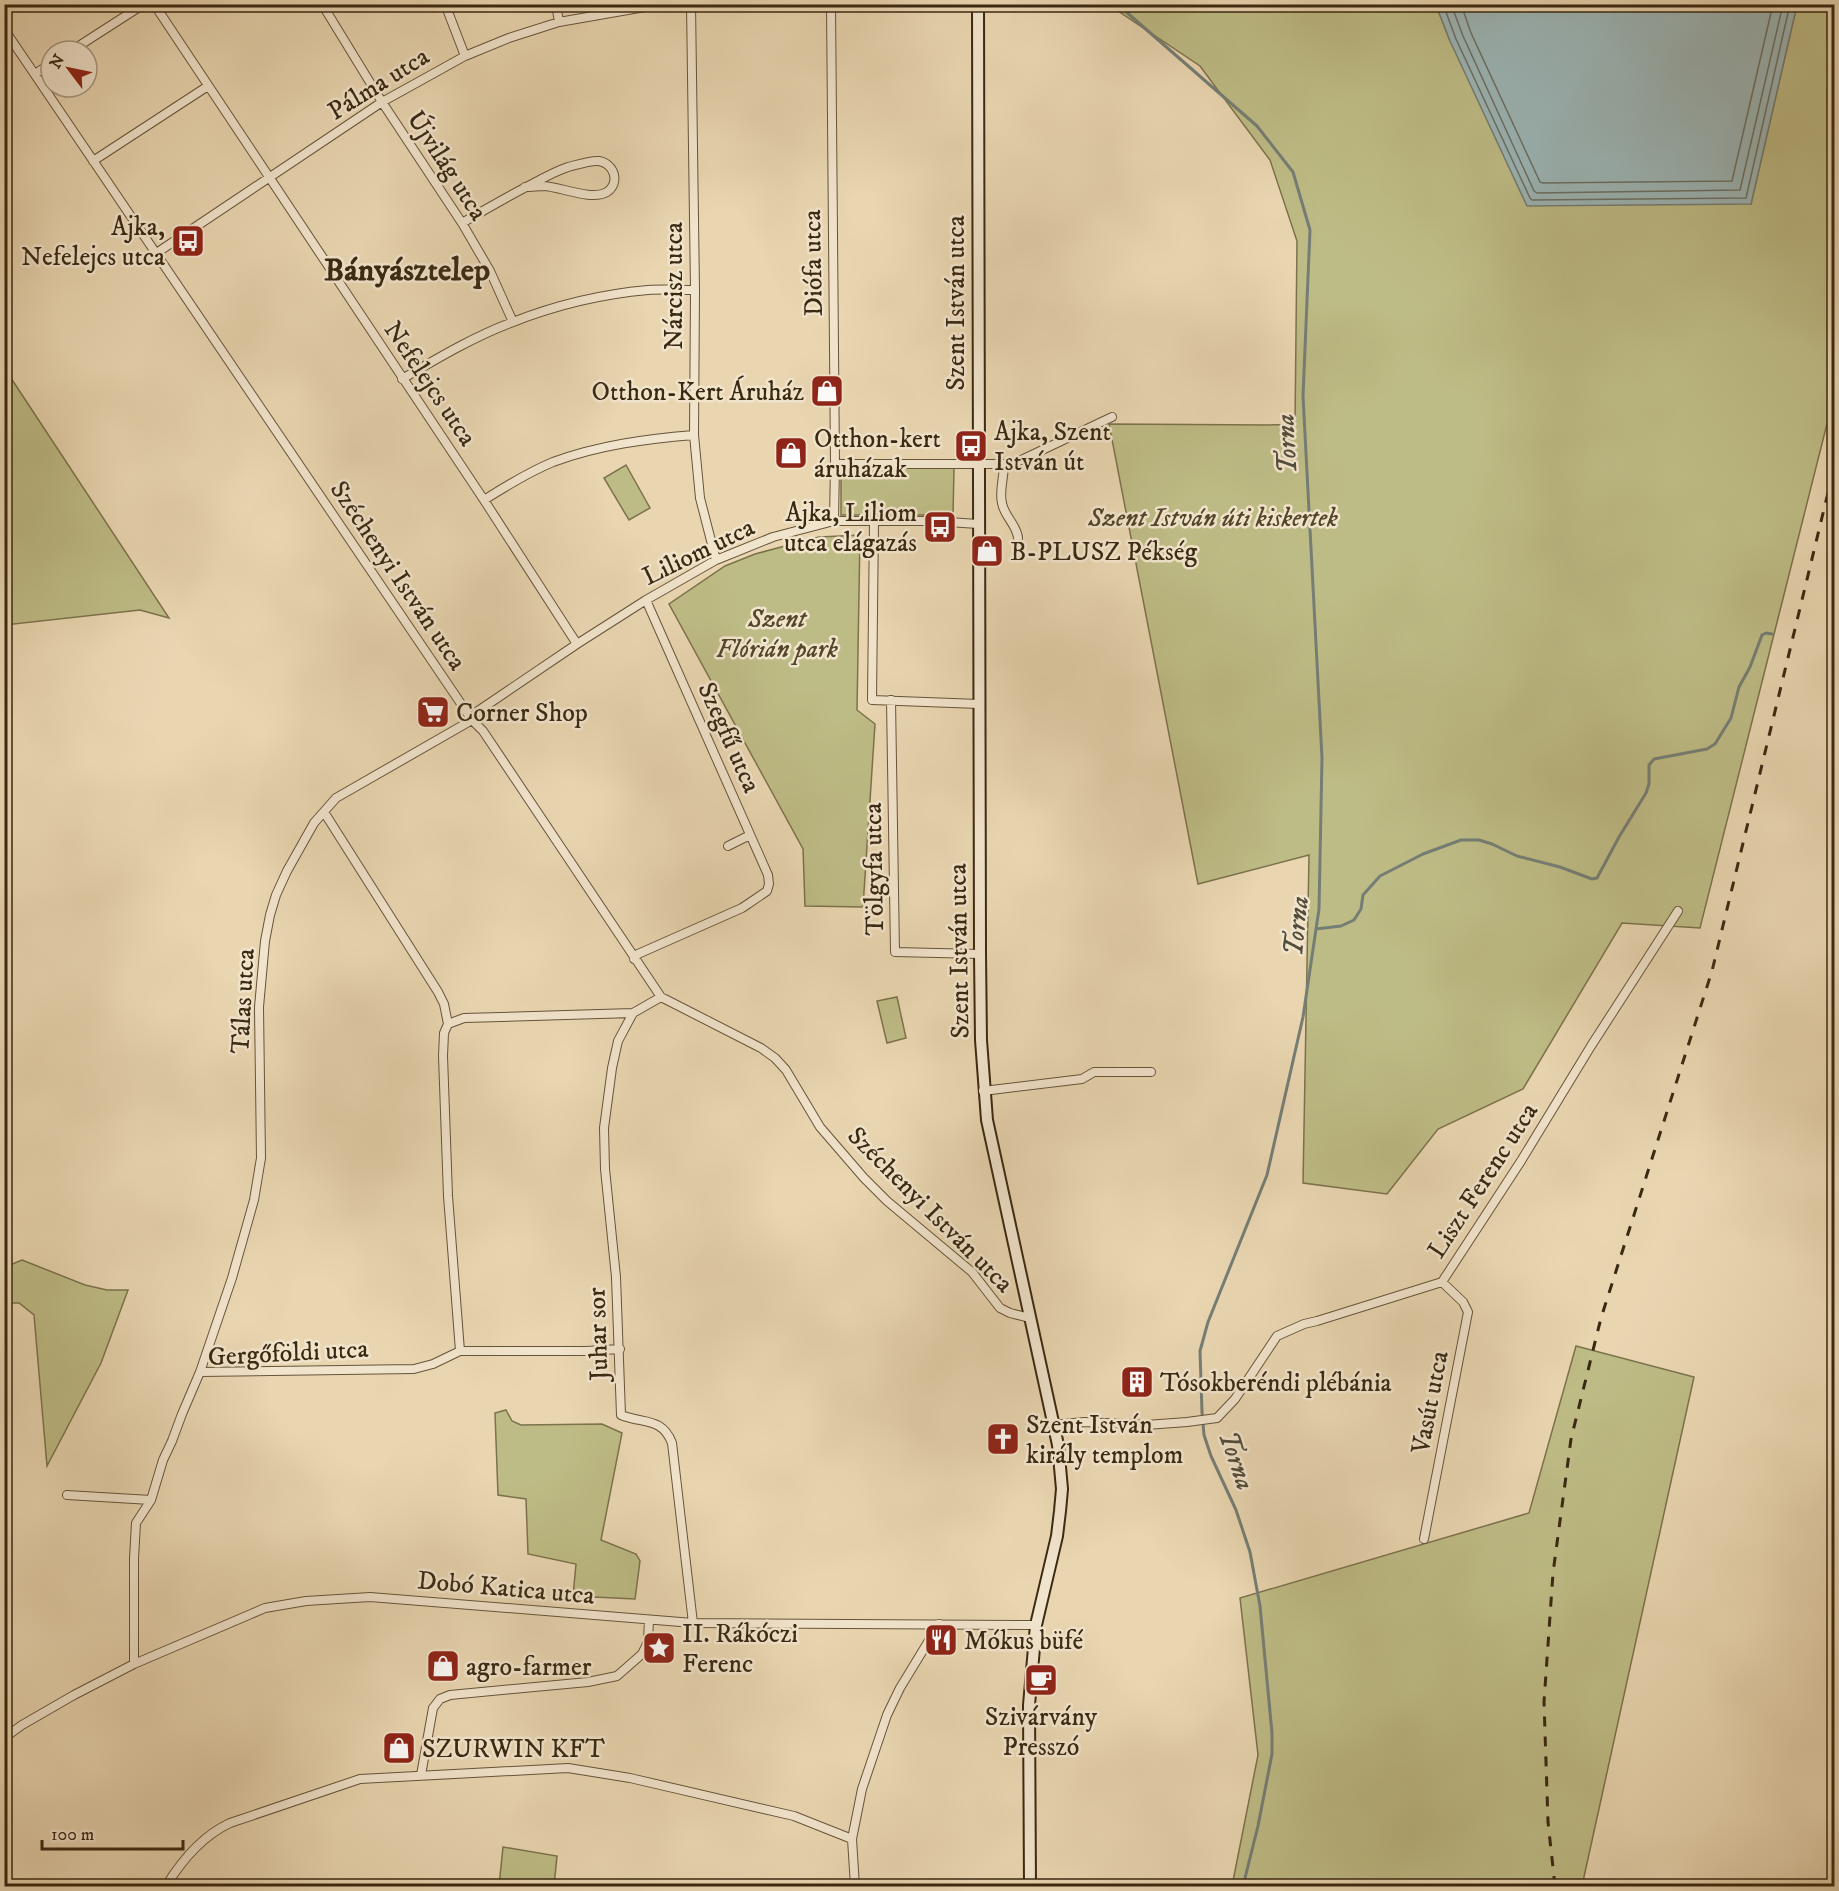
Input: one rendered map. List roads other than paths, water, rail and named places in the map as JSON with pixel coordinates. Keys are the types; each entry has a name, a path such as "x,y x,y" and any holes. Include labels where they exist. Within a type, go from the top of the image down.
{"main road":[{"name":"Szent István utca","path":"978,4 978,524 983,1091 987,1120 1060,1462 1060,1511 1057,1536 1036,1625 1029,1705 1030,1887"}],"street":[{"path":"90,39 144,4"},
{"name":"Nefelejcs utca","path":"154,4 484,500 577,644"},
{"name":"Újvilág utca","path":"322,4 382,102 462,223 490,271 513,322"},
{"path":"445,4 465,56"},
{"path":"556,4 559,22"},
{"name":"Pálma utca","path":"156,254 382,102 465,56 509,38 559,22 662,4"},
{"name":"Diófa utca","path":"831,4 834,522"},
{"name":"Nárcisz utca","path":"690,6 694,435 700,498 717,560"},
{"name":"Széchenyi István utca","path":"4,29 472,720 483,731 661,997 761,1048 775,1058 786,1070 820,1127 864,1178 887,1201 972,1272 1000,1308 1030,1318"},
{"path":"34,74 39,71"},
{"path":"93,161 208,86"},
{"path":"462,223 525,187 559,170 599,161 614,172 615,180 612,188 603,194 591,195 544,186 525,187"},
{"path":"402,379 454,350 513,322 557,308 606,296 649,290 694,290"},
{"path":"835,464 1004,464 1019,461 1112,417"},
{"path":"484,500 531,473 586,451 621,443 694,435"},
{"path":"1004,464 1001,501 1018,533 1018,538"},
{"name":"Liliom utca","path":"472,720 478,711 646,600 717,560 773,537 834,522 978,524"},
{"path":"874,522 872,700 979,704"},
{"name":"Szegfű utca","path":"634,959 638,954 742,908 767,891 770,884 646,600"},
{"name":"Tölgyfa utca","path":"891,700 896,952 980,954"},
{"name":"Tálas utca","path":"200,1372 244,1239 254,1200 261,1158 259,1008 265,941 270,915 287,871 314,823 336,798 472,720"},
{"path":"324,812 444,1004 448,1024 444,1033 443,1056 448,1196 460,1351"},
{"path":"728,846 750,835"},
{"name":"Liszt Ferenc utca","path":"1053,1425 1084,1422 1146,1425 1217,1418 1235,1399 1277,1336 1304,1324 1442,1282 1678,911"},
{"path":"448,1024 464,1018 633,1013 661,997"},
{"name":"Juhar sor","path":"633,1013 618,1041 604,1128 605,1169 616,1278 621,1414 660,1426 668,1432 672,1443 693,1623"},
{"path":"983,1091 1082,1079 1094,1072 1151,1072"},
{"name":"Vasút utca","path":"1425,1539 1468,1312 1463,1302 1442,1282"},
{"name":"Gergőföldi utca","path":"134,1664 136,1523 151,1500 163,1460 200,1372 414,1368 433,1364 460,1351 620,1349"},
{"path":"67,1495 151,1500"},
{"name":"Dobó Katica utca","path":"4,1738 74,1695 134,1664 264,1608 306,1601 370,1597 693,1623 1036,1625"},
{"path":"421,1775 433,1708 440,1699 450,1695 588,1682 617,1676 642,1654 648,1642 649,1620"},
{"path":"855,1887 852,1839 862,1789 887,1715 900,1688 939,1624"},
{"path":"166,1887 184,1861 201,1842 217,1829 360,1779 568,1768 630,1778 794,1816 852,1839"}],"water":[{"path":"1436,5 1797,5 1751,204 1527,206 1450,41"}],"waterway":[{"name":"Torna","path":"1117,4 1257,126 1293,172 1310,230 1303,396 1322,758 1319,909 1303,1017 1267,1175 1208,1322 1200,1351 1204,1435 1211,1456 1236,1510 1250,1552 1260,1606 1272,1733 1272,1754 1243,1886"},
{"name":"Torna","path":"1129,14 1130,4"},
{"path":"1316,929 1341,926 1354,920 1361,909 1363,895 1380,876 1423,854 1461,840 1479,840 1517,856 1560,867 1592,879 1597,878 1646,793 1649,784 1649,765 1654,759 1707,749 1715,744 1731,718 1739,687 1750,667 1762,635 1772,634"}],"railway":[{"path":"1555,1886 1548,1822 1544,1702 1553,1573 1571,1439 1601,1318 1712,971 1834,468"}],"place":[{"name":"Ajka, Nefelejcs utca","path":"188,241"},
{"name":"Otthon-Kert Áruház","path":"827,391"},
{"name":"Ajka, Szent István út","path":"971,446"},
{"name":"Otthon-kert áruházak","path":"791,453"},
{"name":"Ajka, Liliom utca elágazás","path":"940,527"},
{"name":"B-PLUSZ Pékség","path":"987,551"},
{"name":"Corner Shop","path":"433,712"},
{"name":"Tósokberéndi plébánia","path":"1137,1382"},
{"name":"Szent István király templom","path":"1003,1439"},
{"name":"Mókus büfé","path":"941,1640"},
{"name":"II. Rákóczi Ferenc","path":"659,1648"},
{"name":"agro-farmer","path":"443,1666"},
{"name":"Szivárvány Presszó","path":"1041,1680"},
{"name":"SZURWIN KFT","path":"399,1748"}],"district":[{"name":"Bányásztelep","path":"407,269"}],"park label":[{"name":"Szent István úti kiskertek","path":"1213,517"},
{"name":"Szent Flórián park","path":"777,633"}]}
